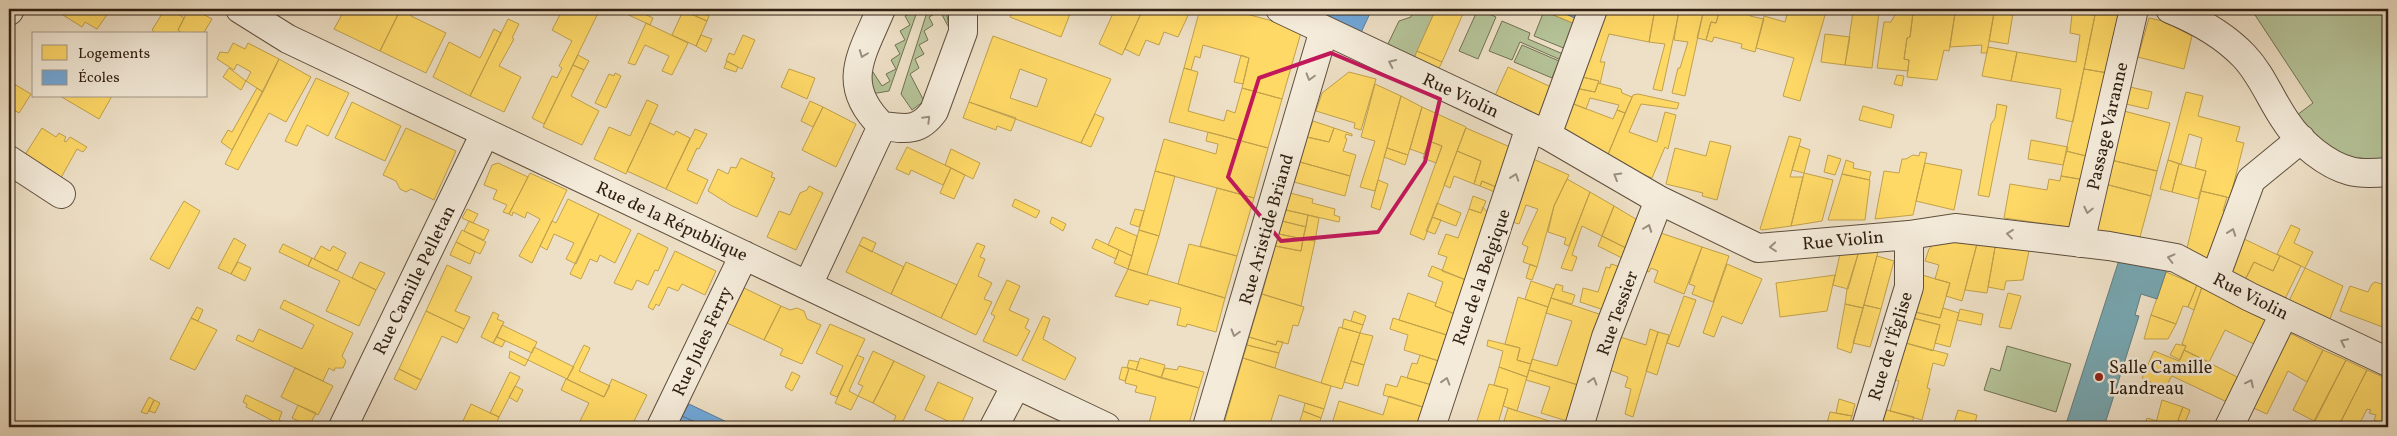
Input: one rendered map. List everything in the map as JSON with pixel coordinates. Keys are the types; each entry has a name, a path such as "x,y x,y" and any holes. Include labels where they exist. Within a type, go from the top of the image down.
{"street":[{"name":"Rue de la République","path":"240,9 288,39 1106,427"},
{"path":"880,9 860,61 856,85 864,104 882,126 906,129 918,127 927,122 934,111 963,32 963,9"},
{"name":"Rue Violin","path":"1280,9 1539,131 1659,200 1758,248 1909,235 1955,228 2080,243 2176,258 2284,314 2388,362"},
{"name":"Rue de la Belgique","path":"1431,427 1539,131 1593,9"},
{"name":"Passage Varanne","path":"2080,243 2134,9"},
{"path":"2170,9 2212,28 2243,55 2264,80 2287,124 2301,139 2328,161 2351,172 2388,172"},
{"name":"Rue Aristide Briand","path":"1207,427 1324,30"},
{"path":"808,285 882,126"},
{"name":"Rue Camille Pelletan","path":"343,427 485,133"},
{"path":"2215,278 2251,180 2301,139"},
{"path":"9,160 61,194"},
{"name":"Rue Tessier","path":"1579,427 1606,337 1659,200"},
{"name":"Rue de l'Église","path":"1866,427 1909,287 1909,235"},
{"name":"Rue Jules Ferry","path":"661,427 744,254"},
{"path":"2229,427 2284,314"},
{"path":"994,427 1016,385"}],"highlighted area":[{"path":"1331,53 1440,99 1425,162 1378,232 1281,241 1228,177 1259,78"}],"green space":[{"path":"915,9 918,9 889,91 871,94 871,69 882,86 890,81 886,74 896,69 891,60 900,54 895,45 905,40 900,31 910,25 905,16 915,11"},
{"path":"928,9 946,9 949,28 940,11 929,17 933,25 924,31 928,40 919,45 924,54 915,59 919,68 910,74 924,101 912,110 901,94"},
{"path":"1413,9 1436,9 1413,61 1386,48 1399,21 1411,17"},
{"path":"1478,9 1496,17 1478,59 1459,51"},
{"path":"2245,9 2388,9 2388,159 2343,159 2318,138 2297,115 2313,103 2255,15"},
{"path":"1544,11 1575,24 1566,49 1534,36"},
{"path":"1502,21 1530,33 1528,39 1563,54 1561,60 1520,42 1512,60 1489,51"},
{"path":"1522,45 1559,61 1552,78 1514,62"},
{"path":"2007,346 2071,364 2056,412 1984,390 1991,368 2000,371"}],"building: Logements":[{"path":"62,9 111,9 97,29 85,22 82,27 60,13"},
{"path":"165,9 171,9 184,18 178,30 180,32 154,32 152,30"},
{"path":"189,9 194,9 212,19 204,32 180,32 178,30"},
{"path":"345,9 387,9 398,14 380,51 334,29"},
{"path":"401,9 414,9 411,16 446,33 426,73 380,51"},
{"path":"563,9 600,9 544,124 532,118 552,76 557,78 562,68 559,66 572,41 552,30"},
{"path":"616,9 634,9 653,18 650,25"},
{"path":"1013,9 1072,9 1061,37 1010,17"},
{"path":"1115,9 1143,9 1122,55 1099,44"},
{"path":"1143,9 1191,9 1178,37 1164,32 1159,45 1146,40 1139,56 1125,49"},
{"path":"1200,9 1228,9 1302,29 1282,99 1242,88 1249,58 1203,45 1200,58 1195,56 1191,70 1184,68"},
{"path":"1436,9 1465,9 1442,62 1417,51"},
{"path":"1540,9 1555,9 1577,19 1575,24"},
{"path":"1602,9 1655,9 1649,42 1609,34 1600,62 1605,62 1600,84 1598,83 1599,81 1578,76"},
{"path":"1655,9 1679,12 1662,91 1653,89 1665,44 1649,42"},
{"path":"1679,9 1704,9 1685,96 1672,93 1678,68 1680,68 1688,42 1674,40"},
{"path":"1704,9 1720,9 1716,23 1711,22 1706,40 1697,38"},
{"path":"1720,9 1751,12 1750,16 1764,19 1755,52 1741,48 1742,44 1714,37 1712,42 1706,40 1711,22 1716,23"},
{"path":"683,11 707,21 696,46 672,35"},
{"path":"698,11 709,16 707,21 696,16"},
{"path":"1788,11 1798,14 1799,11 1826,12 1800,101 1783,96 1794,58 1756,48 1764,16 1785,22"},
{"path":"1853,12 1879,12 1872,68 1845,65"},
{"path":"1896,13 1913,13 1910,37 1907,38 1904,59 1909,60 1908,71 1877,68 1884,22 1891,22"},
{"path":"1913,13 1955,13 1949,51 1944,50 1937,80 1907,77 1909,60 1904,59 1907,38 1910,37"},
{"path":"1955,13 1994,13 1987,53 1981,53 1982,45 1950,47"},
{"path":"1994,13 2013,13 2008,44 1989,41"},
{"path":"2072,14 2095,15 2073,122 2056,118 2061,89 2011,81 2017,52 2076,62 2080,35 2070,33"},
{"path":"2095,15 2121,15 2108,73 2084,69"},
{"path":"2149,18 2163,21 2192,36 2184,69 2138,57"},
{"path":"508,19 519,24 512,38 514,39 499,66 521,77 504,112 470,96"},
{"path":"646,23 688,43 672,75 662,71 669,56 645,45 635,65 628,63"},
{"path":"494,29 501,33 470,96 433,77 449,42 480,58"},
{"path":"1825,34 1850,37 1845,65 1821,62"},
{"path":"701,35 712,39 706,52 696,46"},
{"path":"743,35 755,40 742,69 726,61 729,53 734,55"},
{"path":"993,36 1111,79 1081,143 969,102","holes":["1020,69 1047,79 1037,107 1010,98"]},
{"path":"233,43 245,49 248,43 279,59 263,92 246,81 251,72 237,64 234,70 217,59 220,52 228,53"},
{"path":"1988,47 2017,52 2011,81 1982,76"},
{"path":"1417,51 1442,62 1437,72 1413,61"},
{"path":"578,55 589,61 584,70 573,65"},
{"path":"1241,55 1249,58 1243,84 1234,82"},
{"path":"279,59 311,77 286,122 269,113 238,170 225,164"},
{"path":"727,61 738,67 736,72 724,68"},
{"path":"573,65 584,70 571,96 599,111 582,145 543,127"},
{"path":"1508,67 1551,87 1540,119 1494,98"},
{"path":"229,68 246,81 241,90 223,77"},
{"path":"1184,68 1198,72 1188,111 1224,121 1227,110 1235,113 1242,88 1282,99 1268,148 1169,122"},
{"path":"789,69 815,78 807,99 781,87"},
{"path":"2084,69 2108,73 2090,157 2066,151"},
{"path":"1349,72 1376,79 1361,130 1354,128 1355,123 1316,111 1322,93"},
{"path":"615,73 621,76 606,108 595,103 609,74 614,76"},
{"path":"1897,75 1904,76 1902,86 1894,84"},
{"path":"1578,76 1599,81 1595,92 1575,88"},
{"path":"316,78 349,93 328,136 307,125 297,146 285,141"},
{"path":"9,81 31,94 19,113 9,107"},
{"path":"1598,83 1621,89 1622,93 1632,97 1625,113 1617,110 1619,105 1590,98 1586,109 1571,103 1575,88 1595,92"},
{"path":"1375,84 1401,96 1375,191 1360,187 1375,141 1361,137"},
{"path":"2130,87 2152,92 2148,109 2126,104"},
{"path":"257,88 263,92 232,150 221,142 228,130 232,132"},
{"path":"2186,92 2203,96 2198,116 2240,127 2236,141 2244,143 2230,198 2201,191 2206,171 2195,168 2202,138 2189,134 2181,164 2168,160"},
{"path":"1638,94 1679,103 1677,109 1641,104 1629,132 1657,142 1665,112 1676,115 1668,149 1665,147 1652,178 1606,159 1633,95"},
{"path":"1401,96 1422,107 1408,155 1387,148"},
{"path":"63,98 111,98 99,119"},
{"path":"647,100 658,105 626,174 594,159 609,127 630,136"},
{"path":"810,101 823,107 813,127 801,121"},
{"path":"352,102 401,126 385,161 335,138"},
{"path":"969,102 1016,118 1011,131 997,126 996,130 963,118"},
{"path":"1571,103 1613,119 1617,110 1625,113 1607,157 1571,142 1564,127"},
{"path":"1997,104 2007,106 1989,197 1978,195 1991,124 1995,118"},
{"path":"1863,106 1894,115 1891,128 1859,120"},
{"path":"823,107 856,124 836,167 802,150"},
{"path":"1422,107 1466,127 1424,240 1410,234 1442,146 1429,141 1424,154 1410,149"},
{"path":"2124,111 2170,123 2157,171 2111,160"},
{"path":"1095,114 1104,118 1091,147 1081,143"},
{"path":"1313,121 1334,128 1329,142 1307,137"},
{"path":"650,123 674,135 676,131 690,138 666,189 627,171"},
{"path":"42,128 56,137 59,133 66,137 64,141 66,142 70,137 87,147 83,152 77,149 58,183 21,161"},
{"path":"406,128 456,151 434,200 411,189 406,192 400,189 396,181 383,175"},
{"path":"1334,128 1352,134 1352,136 1346,134 1345,138 1347,139 1343,151 1356,155 1350,176 1300,162 1307,137 1329,142"},
{"path":"1466,128 1517,150 1503,190 1482,181 1480,186 1474,184 1481,161 1457,151"},
{"path":"695,129 707,134 699,149 697,148 687,170 708,180 697,204 666,189"},
{"path":"1208,132 1268,148 1254,198 1155,171 1164,139 1216,154 1218,144 1206,141"},
{"path":"1789,136 1801,139 1790,177 1803,177 1791,226 1762,230 1760,229"},
{"path":"2031,140 2068,147 2063,165 2028,159"},
{"path":"1429,141 1442,146 1436,163 1423,158"},
{"path":"1710,141 1731,146 1717,200 1702,196 1703,193 1666,184 1675,148 1706,156"},
{"path":"1799,146 1810,150 1804,173 1792,170"},
{"path":"907,147 951,168 943,185 911,170 909,175 896,169"},
{"path":"1387,148 1408,155 1405,165 1384,157"},
{"path":"951,149 980,163 973,179 945,165"},
{"path":"1457,151 1481,161 1474,184 1454,176 1450,188 1444,185"},
{"path":"2066,151 2090,157 2085,180 2061,176"},
{"path":"1920,152 1927,153 1913,215 1875,219 1884,171 1899,173 1902,159 1913,155 1919,156"},
{"path":"1828,155 1841,159 1835,175 1824,172"},
{"path":"741,158 773,173 771,177 775,178 757,217 732,206 708,191 718,169 728,174 731,167 736,168"},
{"path":"1531,158 1569,175 1554,206 1537,267 1523,262 1528,247 1522,244 1538,209 1526,205 1519,224 1506,220"},
{"path":"1846,160 1854,163 1853,168 1871,172 1869,180 1842,174"},
{"path":"2111,160 2157,171 2151,196 2105,184"},
{"path":"2168,160 2179,164 2172,192 2160,189"},
{"path":"1300,162 1350,176 1345,196 1294,182"},
{"path":"498,163 528,177 509,214 503,212 507,205 493,199 497,190 484,185 492,165"},
{"path":"1925,163 1962,170 1954,210 1916,201"},
{"path":"2179,164 2206,171 2198,199 2172,192"},
{"path":"951,168 965,175 954,199 940,193"},
{"path":"1155,171 1175,176 1159,236 1139,230"},
{"path":"530,173 567,190 532,263 519,256 540,219 527,212 525,218 513,212 512,216 509,214"},
{"path":"1804,173 1833,180 1822,221 1791,226"},
{"path":"1842,174 1870,180 1865,220 1828,220"},
{"path":"2061,176 2085,180 2074,228 2004,218 2010,184 2047,190 2049,179 2060,181"},
{"path":"1567,179 1590,192 1569,246 1564,244 1566,238 1548,232 1554,206"},
{"path":"1378,180 1388,184 1380,210 1371,207"},
{"path":"1482,181 1503,190 1502,195 1480,186"},
{"path":"2105,184 2151,196 2140,237 2093,231"},
{"path":"809,186 823,193 796,250 767,237 779,211 790,215 800,193 807,190"},
{"path":"1217,188 1254,198 1237,256 1200,246"},
{"path":"2201,191 2227,197 2223,211 2227,211 2214,263 2186,252"},
{"path":"1590,192 1614,206 1602,236 1582,226 1572,255 1577,257 1572,271 1561,268"},
{"path":"1290,193 1313,199 1312,203 1335,209 1334,215 1340,217 1339,222 1286,210"},
{"path":"1473,196 1486,201 1481,213 1469,209"},
{"path":"568,199 599,214 576,264 566,259 574,243 554,234 547,250 540,246 552,221 556,223"},
{"path":"1015,199 1040,211 1036,218 1012,206"},
{"path":"184,201 200,211 169,269 150,259"},
{"path":"1437,203 1461,213 1456,226 1432,217"},
{"path":"1614,206 1639,221 1628,249 1602,236"},
{"path":"1483,207 1493,220 1471,282 1442,271 1447,257 1438,254 1446,234 1458,238 1469,209 1481,213"},
{"path":"467,209 478,214 473,223 462,218"},
{"path":"1135,209 1144,211 1139,227 1130,224"},
{"path":"1286,210 1308,215 1306,227 1282,221"},
{"path":"599,214 631,230 615,263 600,255 597,262 590,259 581,279 570,274"},
{"path":"1308,215 1319,218 1315,241 1303,239"},
{"path":"1052,217 1066,224 1063,231 1050,223"},
{"path":"1432,217 1441,220 1435,234 1426,231"},
{"path":"469,221 489,230 484,240 464,231"},
{"path":"1282,221 1306,227 1303,239 1279,234"},
{"path":"2291,225 2300,229 2294,243 2313,252 2305,268 2277,254"},
{"path":"1116,227 1137,236 1132,256 1108,245"},
{"path":"462,230 486,242 480,254 456,242"},
{"path":"1139,230 1159,236 1147,275 1128,269"},
{"path":"1658,232 1702,247 1684,294 1654,282 1658,271 1651,268 1649,272 1641,269"},
{"path":"638,233 668,248 658,271 655,270 648,285 637,280 632,290 614,283"},
{"path":"1279,234 1303,239 1301,251 1275,246"},
{"path":"1602,236 1628,249 1624,259 1598,246"},
{"path":"863,237 876,243 872,252 859,245"},
{"path":"234,238 246,245 231,274 218,268"},
{"path":"1940,238 1978,240 1962,301 1946,296 1950,283 1935,279 1939,265 1925,261 1929,249"},
{"path":"1096,239 1119,250 1116,259 1092,248"},
{"path":"1303,239 1315,241 1301,306 1262,294 1275,246 1301,251"},
{"path":"2244,239 2280,256 2273,271 2254,262 2245,280 2228,272"},
{"path":"1978,240 1996,242 1987,293 1965,290"},
{"path":"456,242 475,252 470,264 450,255"},
{"path":"1996,242 2030,246 2023,280 2006,281 2004,290 1988,287"},
{"path":"977,243 985,246 980,257 985,259 978,276 992,283 984,299 992,302 976,335 941,318"},
{"path":"283,244 312,258 308,266 279,252"},
{"path":"1189,244 1237,256 1225,298 1178,284"},
{"path":"859,245 904,267 891,294 846,272"},
{"path":"321,246 330,251 333,246 346,253 337,271 314,259"},
{"path":"1702,247 1729,256 1713,302 1692,294 1695,286 1689,284"},
{"path":"1119,250 1132,256 1128,269 1114,263"},
{"path":"675,251 716,271 705,295 682,284 678,291 668,287 659,306 656,304 653,310 648,307"},
{"path":"1859,251 1848,289 1833,285 1840,254"},
{"path":"1859,251 1878,252 1863,308 1845,304 1847,289"},
{"path":"1877,256 1894,261 1881,309 1864,305"},
{"path":"2280,256 2301,266 2285,299 2245,280 2254,262 2273,271"},
{"path":"312,258 376,290 359,326 326,311 340,281 308,266"},
{"path":"238,262 251,268 245,281 231,274"},
{"path":"360,262 385,273 376,290 352,278"},
{"path":"906,262 957,285 941,318 891,294"},
{"path":"1530,264 1537,267 1532,280 1526,278"},
{"path":"1611,264 1621,267 1604,310 1580,302 1583,288 1598,292 1606,267 1610,268"},
{"path":"1727,264 1762,279 1742,324 1722,316 1714,337 1703,333"},
{"path":"447,265 472,277 455,311 470,317 464,329 426,311"},
{"path":"1432,266 1471,282 1460,316 1435,306 1443,282 1428,276"},
{"path":"2305,268 2343,286 2329,321 2289,301"},
{"path":"1128,269 1225,298 1216,332 1187,324 1186,327 1177,325 1181,308 1150,300 1148,305 1115,296"},
{"path":"2166,272 2197,285 2188,307 2183,306 2176,324 2151,315"},
{"path":"1835,275 1827,311 1780,317 1776,283"},
{"path":"1922,275 1950,283 1940,318 1911,311"},
{"path":"1007,280 1020,286 1009,310 1029,319 1025,328 1030,331 1017,356 983,341 995,316 991,314"},
{"path":"1531,281 1554,289 1548,307 1525,299"},
{"path":"2375,282 2388,286 2388,329 2340,311 2350,286 2368,292"},
{"path":"1556,284 1563,286 1562,291 1575,295 1572,304 1551,298"},
{"path":"2197,285 2202,287 2194,310 2188,307"},
{"path":"2202,287 2268,321 2256,345 2225,330 2209,362 2184,350 2186,346 2182,344"},
{"path":"744,288 781,306 764,340 727,323"},
{"path":"1408,293 1436,303 1435,306 1460,316 1453,337 1399,320"},
{"path":"2008,293 2021,296 2011,329 1999,327"},
{"path":"1262,294 1304,307 1298,326 1293,325 1288,344 1277,341 1276,345 1249,337"},
{"path":"1684,296 1696,300 1679,347 1667,343"},
{"path":"1518,297 1548,307 1531,364 1517,360 1520,348 1505,344"},
{"path":"1551,298 1602,315 1578,385 1529,370 1532,359 1557,366 1572,321 1546,313"},
{"path":"284,300 353,333 342,356 346,361 343,368 335,368 334,371 329,368 323,381 236,340 238,335 253,342 259,329 302,349 314,325 280,308"},
{"path":"1845,304 1863,308 1851,353 1837,348"},
{"path":"1864,305 1881,309 1870,347 1853,343"},
{"path":"781,306 790,310 797,308 804,311 807,319 821,325 802,364 780,355 783,349 764,340"},
{"path":"197,307 203,310 198,321 191,318"},
{"path":"1943,308 1959,313 1950,347 1935,343 1940,325 1909,317 1911,311 1940,318"},
{"path":"1960,309 1983,314 1981,325 1957,320"},
{"path":"426,311 464,329 457,343 442,336 421,380 399,369"},
{"path":"1354,311 1366,316 1363,325 1351,321"},
{"path":"493,312 499,315 497,319 504,322 493,343 481,337"},
{"path":"2151,315 2176,324 2168,339 2144,339"},
{"path":"1043,316 1050,319 1043,339 1076,358 1065,380 1022,360"},
{"path":"1909,317 1940,325 1933,351 1902,342"},
{"path":"191,318 217,330 195,370 170,359"},
{"path":"1393,318 1453,337 1445,363 1404,350 1408,335 1390,329"},
{"path":"1344,319 1363,325 1360,333 1342,328"},
{"path":"830,324 865,339 837,397 830,394 843,366 816,353"},
{"path":"502,325 537,342 532,353 497,337"},
{"path":"1339,327 1360,333 1342,389 1321,383"},
{"path":"1650,329 1658,332 1633,417 1625,414 1631,389 1625,387 1628,377 1607,369 1617,336 1646,345"},
{"path":"1658,332 1669,335 1657,375 1646,371"},
{"path":"1360,333 1373,336 1364,365 1351,361"},
{"path":"2292,334 2323,350 2307,382 2288,371 2267,414 2249,406 2285,336"},
{"path":"497,337 505,341 502,347 493,343"},
{"path":"1249,337 1276,345 1277,341 1283,342 1279,353 1247,345"},
{"path":"1488,340 1520,348 1517,360 1531,364 1527,377 1499,367 1503,351 1487,346"},
{"path":"1902,342 1948,354 1944,366 1933,363 1927,388 1930,389 1922,420 1890,411 1899,381 1892,379"},
{"path":"2176,344 2186,346 2180,360 2170,355"},
{"path":"584,345 590,348 579,371 610,386 604,397 567,379"},
{"path":"1247,345 1279,353 1275,368 1243,358"},
{"path":"534,347 574,367 567,379 528,360"},
{"path":"2184,350 2239,378 2227,402 2172,376"},
{"path":"2323,350 2346,360 2314,421 2293,410"},
{"path":"510,351 528,360 525,366 509,358"},
{"path":"873,351 894,361 873,403 858,396 863,386 858,384"},
{"path":"2154,351 2179,361 2165,389 2142,378"},
{"path":"857,355 864,358 849,391 858,396 851,410 835,403"},
{"path":"1420,355 1445,363 1439,387 1407,378 1412,363 1417,364"},
{"path":"1140,358 1165,365 1161,378 1136,370"},
{"path":"1243,358 1331,386 1324,409 1279,395 1269,427 1223,427"},
{"path":"1129,360 1139,362 1136,370 1127,368"},
{"path":"2346,360 2367,370 2338,427 2312,427"},
{"path":"894,361 925,376 900,427 891,427 896,416 873,403"},
{"path":"1351,361 1364,365 1358,386 1344,382"},
{"path":"1179,366 1204,372 1199,388 1161,378 1165,368 1177,370"},
{"path":"1122,367 1129,368 1125,381 1119,379"},
{"path":"1499,367 1527,377 1517,411 1503,406 1508,389 1494,385"},
{"path":"295,368 333,386 318,415 281,397"},
{"path":"1129,368 1199,388 1188,427 1148,427 1156,397 1135,392 1137,386 1125,383"},
{"path":"399,369 421,380 416,390 394,379"},
{"path":"1529,370 1578,385 1567,421 1541,413 1550,387 1526,380"},
{"path":"2367,370 2388,379 2388,413 2383,423 2374,420 2376,415 2369,413 2371,410 2367,409 2358,427 2338,427"},
{"path":"510,372 520,377 499,417 490,413"},
{"path":"792,372 800,376 792,391 785,387"},
{"path":"1401,376 1439,387 1432,410 1383,395 1386,384 1397,387"},
{"path":"566,379 604,397 612,379 647,395 631,427 577,427 589,403 561,390"},
{"path":"938,382 973,398 960,427 925,410"},
{"path":"1489,384 1508,389 1497,427 1475,427"},
{"path":"515,386 523,390 517,402 509,397"},
{"path":"246,395 282,412 279,420 294,427 275,427 277,423 246,407 247,404 243,402"},
{"path":"1389,396 1432,410 1426,427 1331,427 1339,401 1383,415"},
{"path":"149,397 154,400 147,414 141,412"},
{"path":"1839,399 1855,404 1852,416 1836,413"},
{"path":"154,400 160,403 155,413 149,411"},
{"path":"2162,400 2183,407 2178,420 2194,427 2155,427"},
{"path":"1305,403 1324,409 1321,418 1303,411"},
{"path":"471,404 499,417 495,427 475,427 463,421"},
{"path":"298,405 316,413 309,426 292,418"},
{"path":"2183,407 2190,410 2185,423 2178,420"},
{"path":"1508,408 1565,427 1521,427 1504,421"},
{"path":"1883,409 1914,417 1911,427 1878,427"},
{"path":"1958,410 1977,415 1974,427 1954,423"},
{"path":"1303,411 1321,418 1318,427 1298,427"},
{"path":"1830,412 1852,416 1848,427 1826,427"},
{"path":"2147,418 2157,421 2155,427 2144,427"}],"building: Écoles":[{"path":"1317,9 1372,9 1359,37 1315,15"},
{"path":"1555,9 1580,9 1577,19"},
{"path":"689,404 729,423 727,427 706,427 682,416"},
{"path":"682,416 706,427 677,427"}],"building: Public":[{"path":"2119,260 2167,269 2157,299 2141,294 2135,315 2139,316 2104,427 2065,427"}],"place":[{"name":"Salle Camille Landreau","path":"2099,377"}]}
